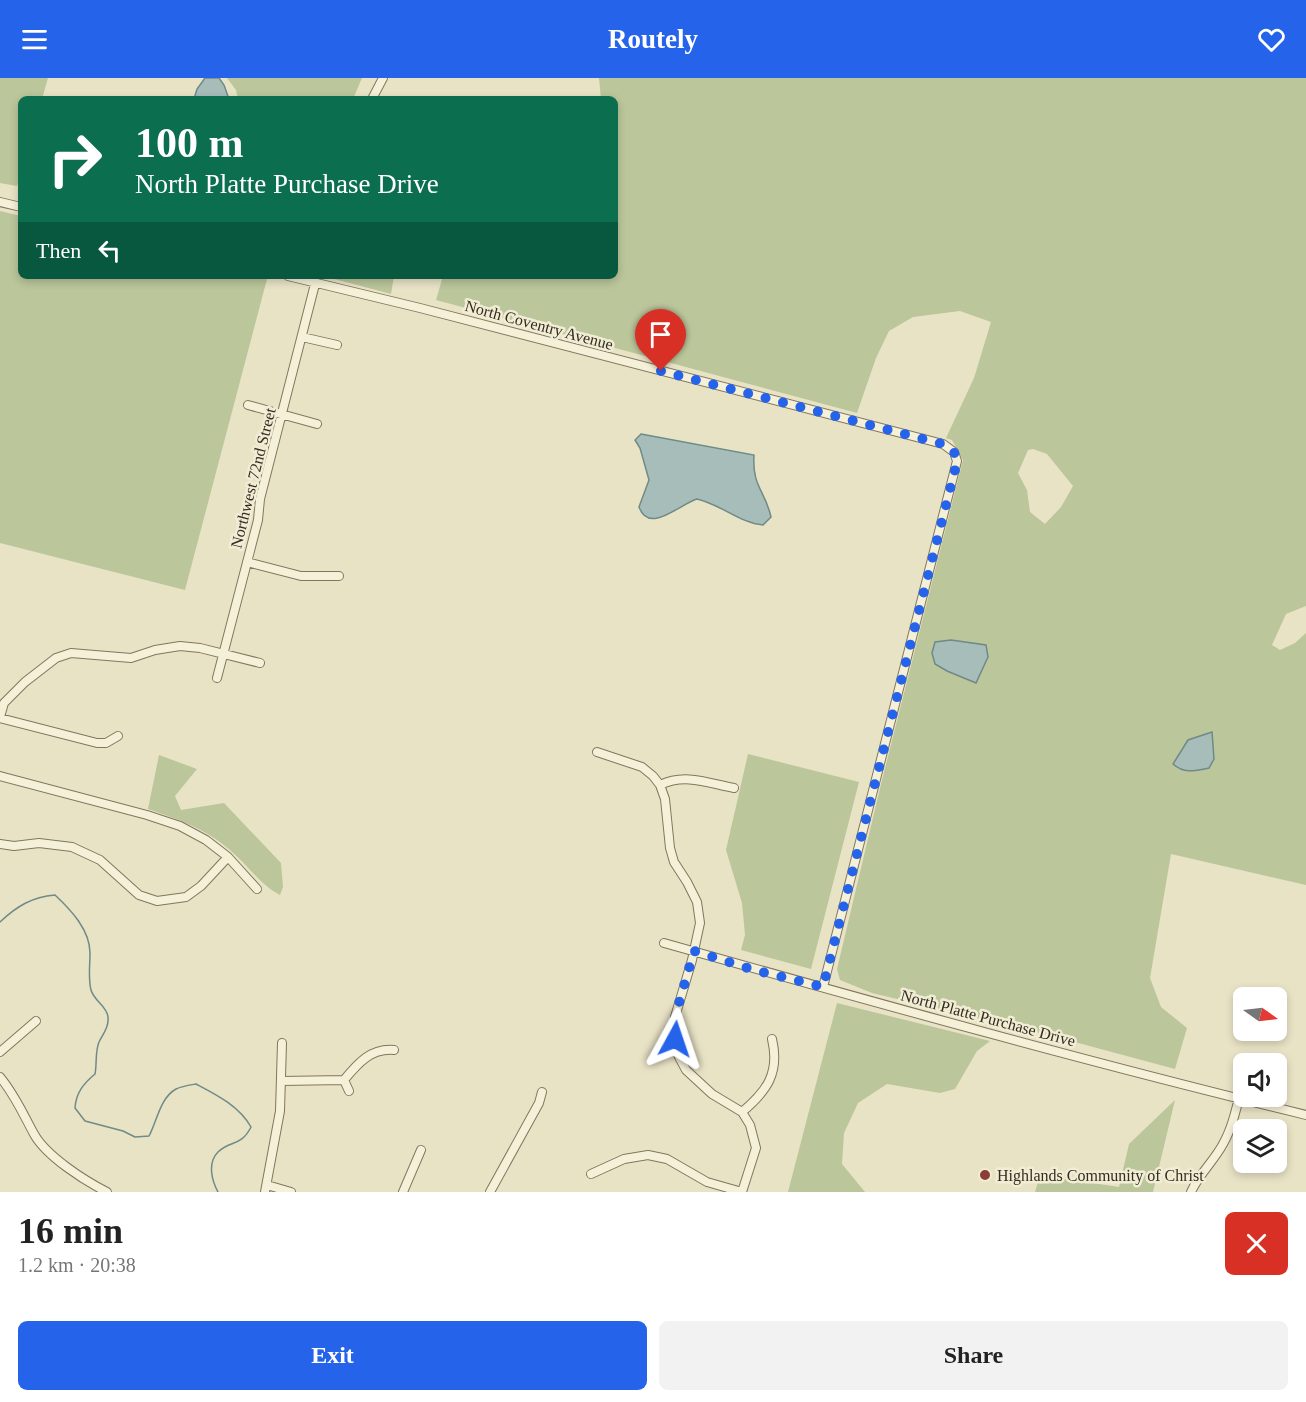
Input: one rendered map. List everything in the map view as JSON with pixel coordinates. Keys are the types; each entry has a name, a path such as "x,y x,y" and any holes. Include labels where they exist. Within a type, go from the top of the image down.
{"street":[{"path":"374,96 383,78"},
{"path":"0,202 18,206"},
{"name":"North Coventry Avenue","path":"298,279 425,309 869,423 943,444 954,452 957,462 823,987"},
{"name":"Northwest 72nd Street","path":"217,678 315,284"},
{"path":"302,337 337,345"},
{"path":"248,405 317,424"},
{"path":"247,562 301,576 339,576"},
{"path":"118,736 106,743 97,743 0,718 4,703 25,682 56,658 71,653 130,658 155,650 180,646 260,663"},
{"path":"591,1174 624,1159 648,1155 667,1159 706,1182 742,1192 756,1148 750,1125 742,1112 712,1094 697,1081 686,1070 679,1057 675,1039 675,1017 700,923 697,902 674,862 670,848 665,799 660,785 642,767 597,752"},
{"path":"0,776 180,826 206,840 228,857 257,888"},
{"path":"660,785 670,780 684,778 734,788"},
{"path":"0,844 14,846 39,843 72,847 100,860 139,895 158,902 186,897 201,886 228,857"},
{"name":"North Platte Purchase Drive","path":"664,943 754,970 1233,1096"},
{"path":"0,1052 36,1021"},
{"path":"742,1112 765,1089 772,1077 774,1062 772,1039"},
{"path":"282,1043 279,1125 266,1188 291,1192"},
{"path":"281,1081 344,1080 366,1056 380,1050 394,1050"},
{"path":"0,1077 11,1089 38,1140 82,1179 107,1192"},
{"path":"344,1080 349,1091"},
{"path":"490,1192 539,1103 542,1092"},
{"path":"1191,1192 1224,1144 1237,1107"},
{"name":"North Platte Purchase Drive","path":"1277,1107 1306,1114"},
{"path":"402,1192 421,1150"}],"green space":[{"path":"0,78 48,78 43,96 18,96 18,182 17,186 0,183"},
{"path":"227,78 362,78 354,96 237,96 236,90"},
{"path":"599,78 1306,78 1306,606 1286,614 1272,645 1280,650 1295,643 1306,633 1306,885 1171,854 1150,978 1161,1007 1187,1028 1175,1069 1056,1037 872,993 840,980 837,969 963,460 952,440 946,438 974,378 991,322 960,311 913,317 889,331 876,358 857,413 436,300 442,279 618,279 618,96 601,96","holes":["1033,449 1047,454 1073,486 1061,507 1045,524 1030,512 1027,490 1018,473 1028,450"]},
{"path":"0,211 18,215 18,279 267,279 185,590 0,543"},
{"path":"334,279 394,279 391,294"},
{"path":"748,754 859,782 811,969 741,950 745,935 742,903 726,850"},
{"path":"159,755 197,769 175,796 181,810 224,803 281,863 283,887 280,895 266,886 237,856 211,836 148,809"},
{"path":"837,1003 990,1041 977,1051 955,1089 940,1093 887,1084 858,1103 844,1133 842,1164 865,1192 788,1192"},
{"path":"1175,1100 1153,1192 1035,1192 1040,1175 1119,1187 1129,1144"}],"water":[{"path":"205,78 219,78 228,96 195,96"},
{"path":"641,434 754,455 757,482 771,517 763,525 755,524 697,499 657,518 644,515 639,507 649,480 640,448 635,440"},
{"path":"951,640 986,645 988,657 976,683 935,664 932,653 935,642"},
{"path":"1212,732 1214,759 1209,768 1194,771 1173,764 1188,740"}],"waterway":[{"path":"0,922 25,903 55,895 73,914 87,936 91,990 107,1013 108,1021 98,1046 95,1074 87,1081 77,1098 75,1108 85,1121 123,1131 135,1137 149,1136 166,1098 178,1088 196,1084 227,1102 246,1120 251,1127 243,1138 222,1148 213,1161 212,1177 218,1192"}],"place":[{"name":"Highlands Community of Christ","path":"985,1175"}],"route":[{"path":"661,371 943,444 954,452 957,462 823,987 754,970 694,951 675,1017 675,1039"}]}
